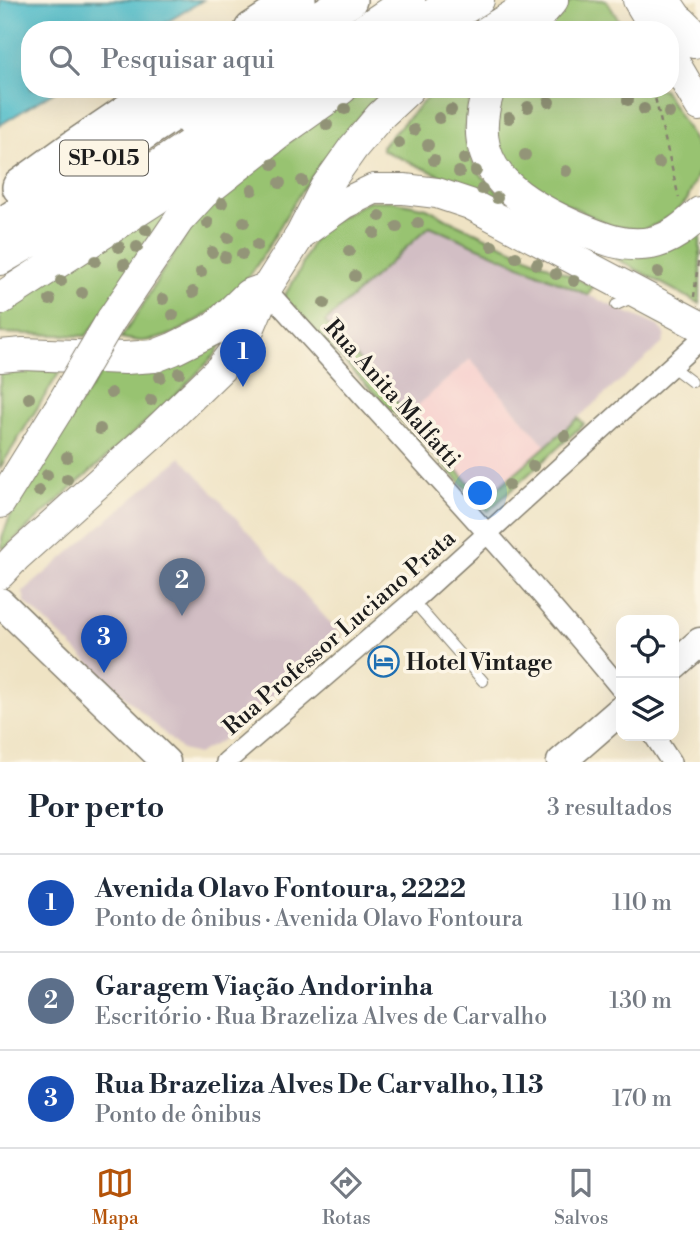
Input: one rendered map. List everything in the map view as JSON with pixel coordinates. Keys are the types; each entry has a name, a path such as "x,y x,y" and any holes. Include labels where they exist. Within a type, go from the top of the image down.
{"highway":[{"path":"266,21 298,0"},
{"path":"316,21 349,0"},
{"path":"340,21 371,0"},
{"path":"378,21 409,0"},
{"path":"424,21 456,0"},
{"path":"534,21 552,0"},
{"name":"SP-015","path":"0,202 148,98"},
{"name":"SP-015","path":"0,227 195,98"},
{"path":"65,222 97,184 225,98"},
{"path":"0,259 145,175 260,98"},
{"path":"0,299 172,188 304,98"},
{"path":"486,98 481,130 486,156 499,179 523,200 607,241 626,244 649,244 697,225"},
{"path":"0,279 180,167 232,145"},
{"path":"0,356 155,356 215,328 249,295 266,289"}],"main road":[{"path":"445,21 479,0"},
{"path":"503,21 537,0"},
{"path":"679,33 700,52"},
{"path":"679,70 700,106"},
{"path":"3,495 58,410 111,320 179,220 203,194 329,98"},
{"path":"0,574 155,433 221,368 248,332 266,289 324,189 353,148 399,98"},
{"path":"300,234 343,204 374,189 404,188 438,193 470,204 628,300 697,329"},
{"path":"0,602 166,762"},
{"path":"561,762 616,714"}],"street":[{"name":"Rua Anita Malfatti","path":"266,289 488,534 616,683"},
{"name":"Rua Professor Luciano Prata","path":"226,762 413,601 671,366 697,329"},
{"path":"657,741 671,762"}],"lane":[{"path":"671,366 692,382"},
{"path":"413,601 483,681"}],"path":[{"path":"655,98 682,211 697,225 697,329"}],"shaded area":[{"path":"430,226 658,326 665,334 663,343 546,446 470,359 407,415 324,323"},
{"path":"470,359 546,446 484,500 407,415"},
{"path":"181,457 342,636 221,741 197,754 182,750 25,602 23,592"}],"green space":[{"path":"572,0 606,0 619,21 551,21"},
{"path":"345,98 377,98 312,176 241,286 216,308 171,334 142,341 121,338 160,275 212,201"},
{"path":"427,98 471,98 466,138 474,164 491,185 523,215 382,150 382,146"},
{"path":"496,98 669,98 697,144 700,170 687,200 674,214 642,230 611,226 530,186 504,159 497,144"},
{"path":"229,155 86,336 0,333 0,309"},
{"path":"368,201 393,201 427,208 593,286 588,295 430,226 325,322 484,500 578,418 584,424 488,511 283,298 300,270 316,232"},
{"path":"700,228 700,304 611,256"},
{"path":"229,331 215,355 176,395 2,548 2,538 26,483 104,368"},
{"path":"61,370 0,468 0,371"}],"water":[{"path":"0,0 203,0 169,21 21,21 21,98 44,98 0,125"}],"place":[{"name":"Avenida Olavo Fontoura, 2222","path":"243,387"},
{"name":"Garagem Viação Andorinha","path":"182,616"},
{"name":"Hotel Vintage","path":"383,662"},
{"name":"Rua Brazeliza Alves De Carvalho, 113","path":"104,673"}]}
